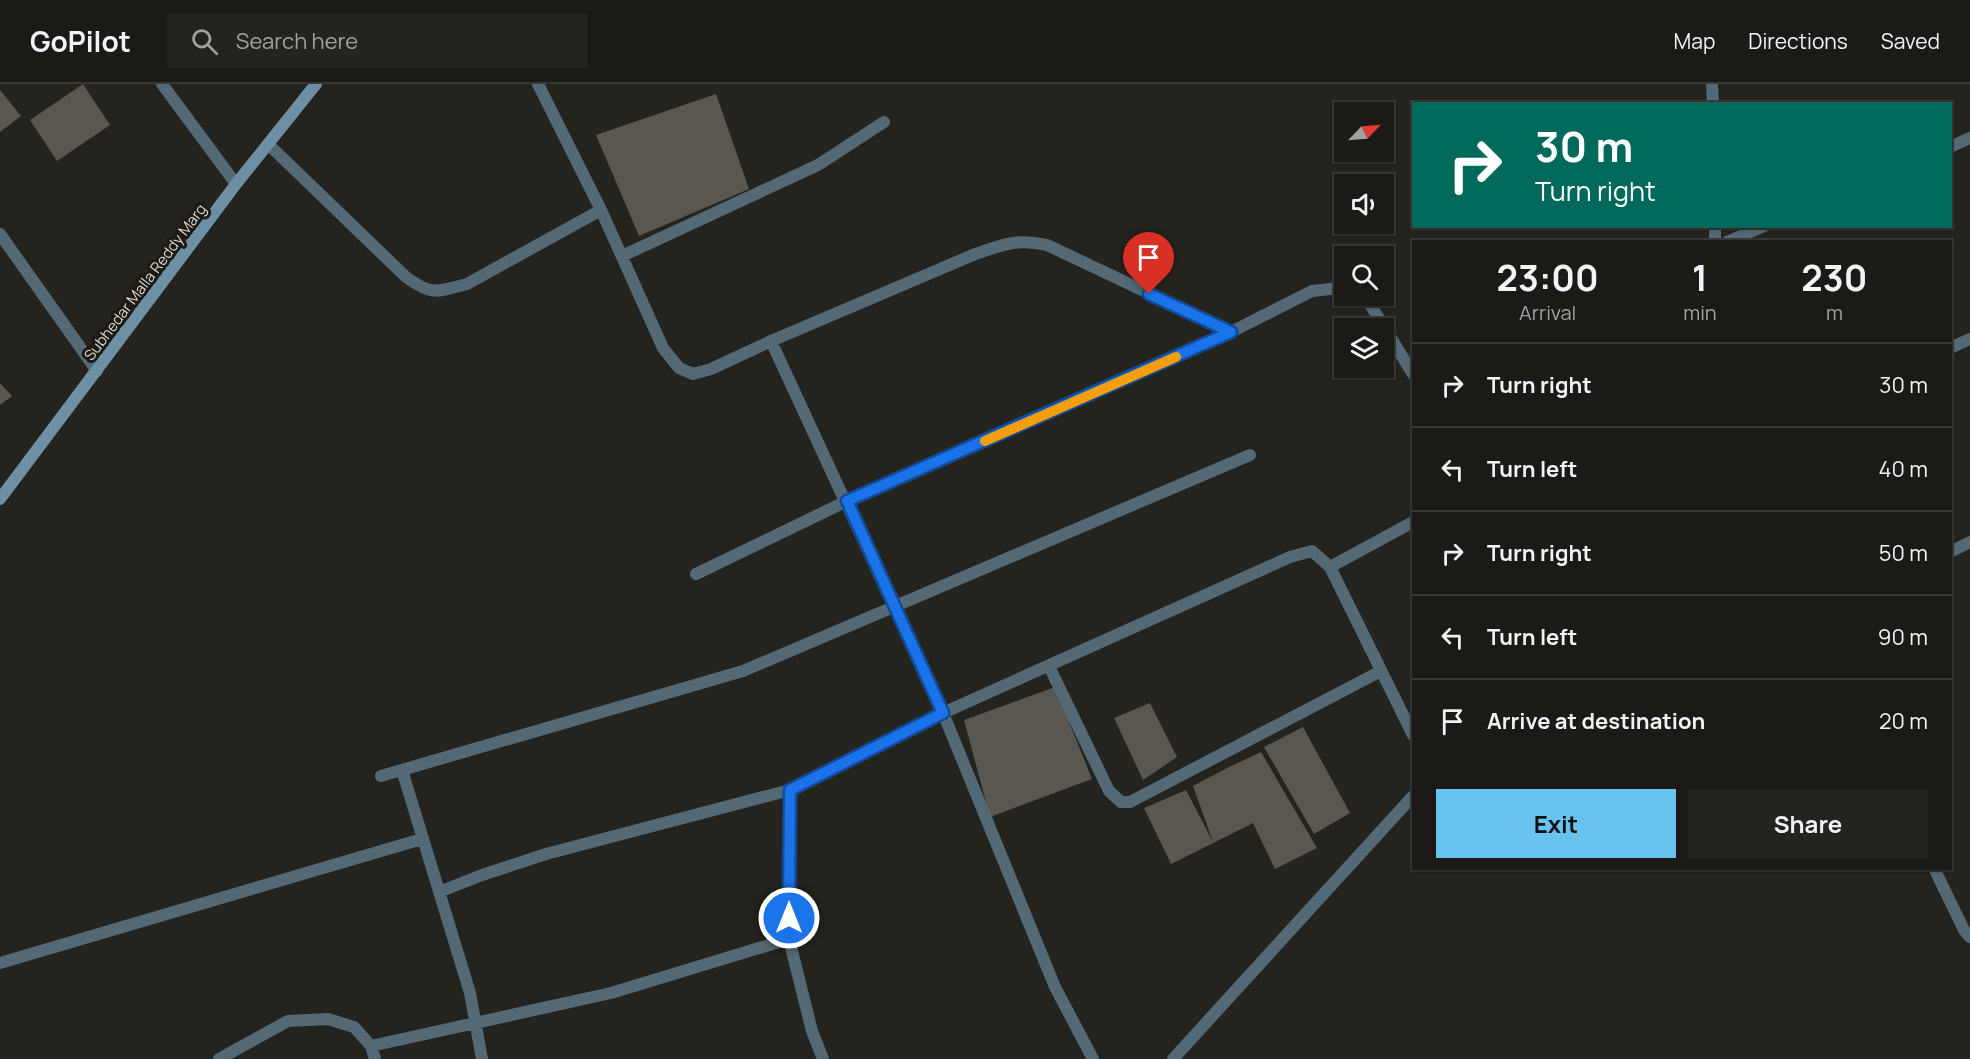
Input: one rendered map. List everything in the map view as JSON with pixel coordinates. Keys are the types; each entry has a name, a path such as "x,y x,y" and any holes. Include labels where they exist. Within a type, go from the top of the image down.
{"main road":[{"name":"Subhedar Malla Reddy Marg","path":"0,499 236,184 316,84"}],"street":[{"path":"162,84 236,184"},
{"path":"538,84 601,210 663,348 679,368 693,374 711,369 973,255 1003,244 1029,241 1047,245 1231,332"},
{"path":"1713,84 1713,102"},
{"path":"622,256 818,165 884,122"},
{"path":"1952,146 1970,138"},
{"path":"268,144 406,277 425,290 444,290 467,284 601,210"},
{"path":"1732,240 1759,228"},
{"path":"0,234 97,371"},
{"path":"696,574 847,501 1231,332 1312,291 1334,289"},
{"path":"1371,306 1412,372"},
{"path":"1952,347 1970,339"},
{"path":"771,341 847,501 943,713 1055,987 1094,1059"},
{"path":"381,776 742,671 1250,455"},
{"path":"1330,567 1412,523"},
{"path":"1952,551 1970,542"},
{"path":"439,892 546,854 790,790 943,713 1290,556 1312,552 1330,567 1412,733"},
{"path":"1049,666 1109,791 1120,802 1130,802 1381,671"},
{"path":"402,770 470,993 482,1059"},
{"path":"790,790 789,939 812,1030 823,1059"},
{"path":"1173,1059 1412,797"},
{"path":"0,963 422,839"},
{"path":"1935,870 1964,930 1970,937"},
{"path":"371,1046 611,993 789,939"},
{"path":"219,1059 288,1021 328,1019 354,1027 371,1046 375,1059"}],"building":[{"path":"83,84 110,125 57,161 30,120"},
{"path":"0,90 21,116 0,132"},
{"path":"716,94 749,189 639,236 596,135"},
{"path":"0,383 12,396 0,405"},
{"path":"1055,687 1092,779 990,817 964,720"},
{"path":"1150,703 1177,757 1143,780 1114,718"},
{"path":"1303,727 1350,813 1314,834 1264,747"},
{"path":"1261,752 1317,848 1275,869 1253,823 1171,864 1144,808 1186,790 1213,842 1193,786"}],"slow traffic":[{"path":"985,441 1176,357"}],"route":[{"path":"789,918 790,790 943,713 847,501 1231,332 1149,294"}]}
